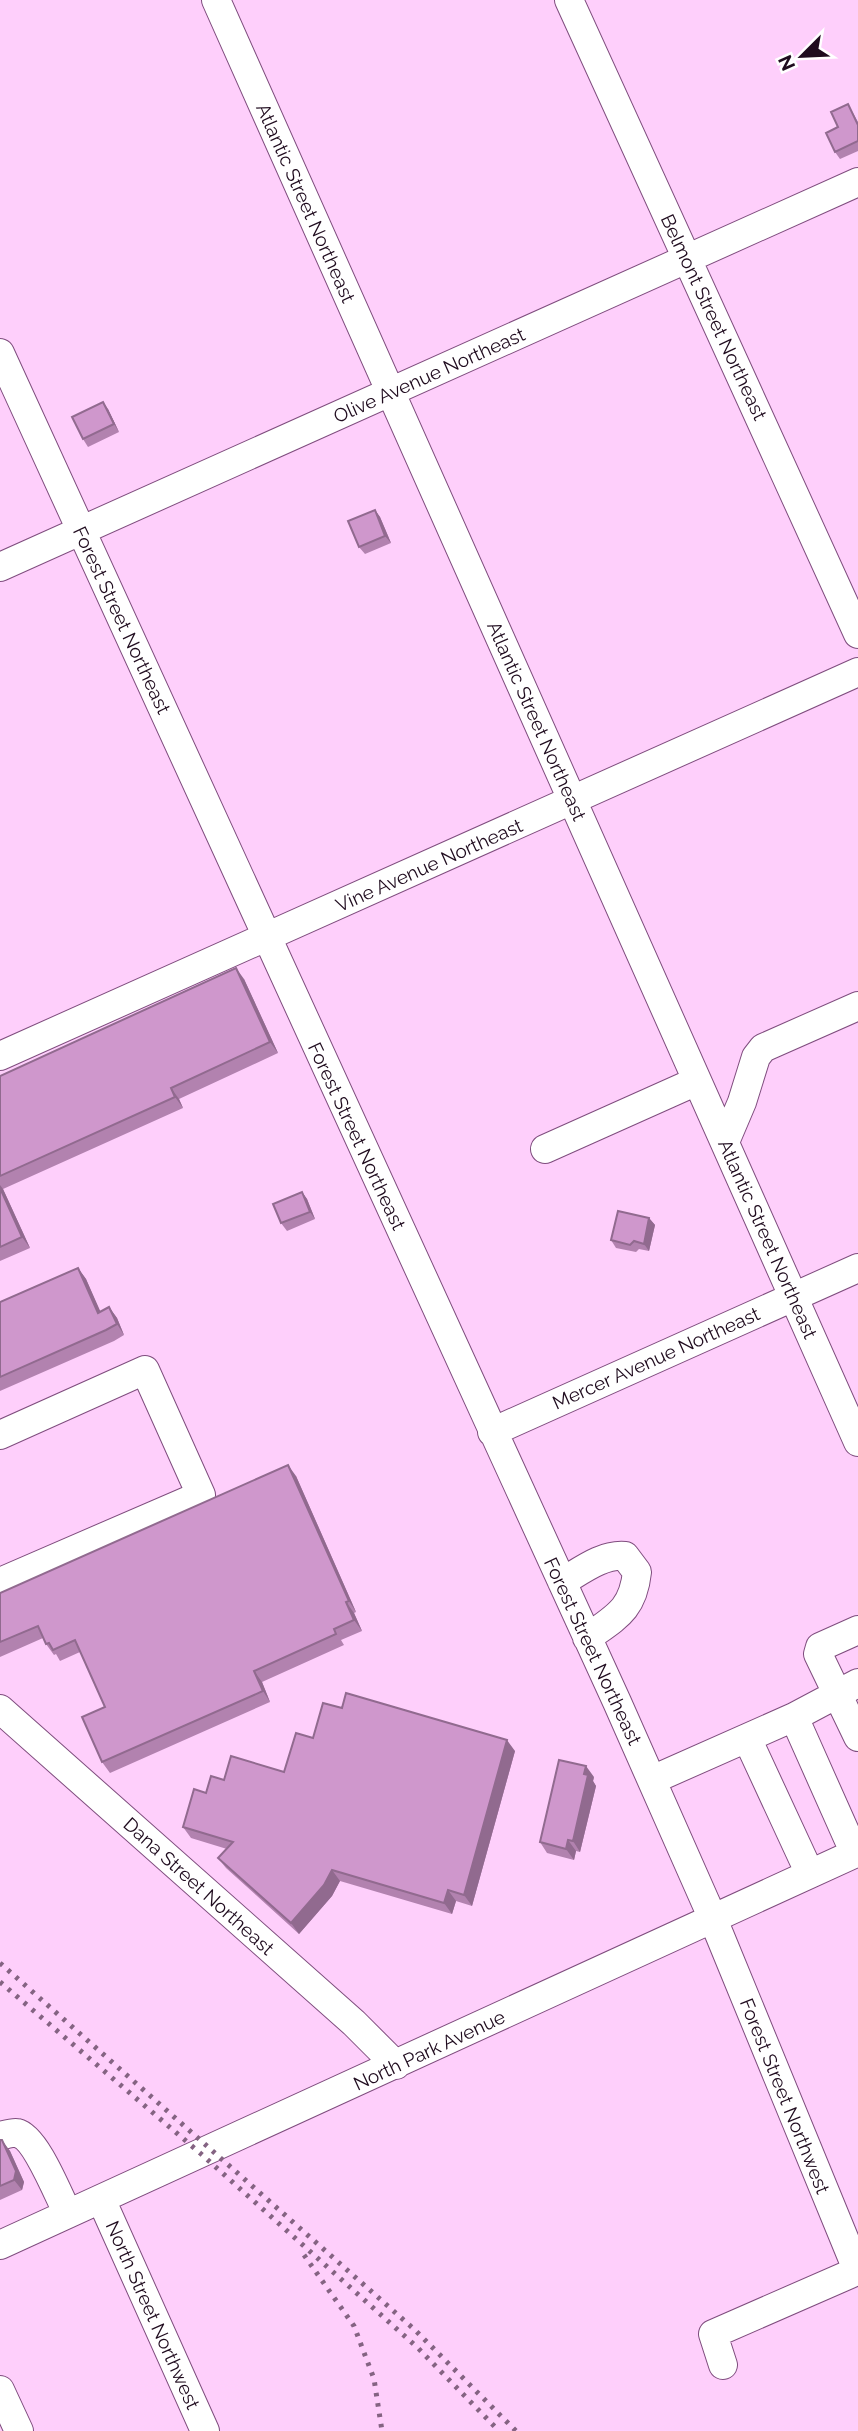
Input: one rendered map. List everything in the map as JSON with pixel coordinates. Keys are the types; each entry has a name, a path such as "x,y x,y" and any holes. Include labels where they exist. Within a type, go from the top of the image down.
{"street":[{"name":"Atlantic Street Northeast","path":"216,0 858,1443"},
{"name":"Belmont Street Northeast","path":"569,0 858,634"},
{"name":"Olive Avenue Northeast","path":"0,567 858,182"},
{"name":"Forest Street Northeast","path":"0,353 562,1582 713,1919"},
{"name":"Vine Avenue Northeast","path":"0,1056 858,672"},
{"path":"725,1142 742,1102 756,1057 763,1048 858,1006"},
{"path":"545,1149 697,1081"},
{"name":"Mercer Avenue Northeast","path":"492,1432 858,1268"},
{"path":"0,1435 145,1370 201,1495 0,1582"},
{"path":"562,1582 614,1555 625,1556 637,1572 635,1592 624,1611 587,1638"},
{"path":"858,1630 820,1647 818,1654 821,1662 848,1688 858,1737"},
{"path":"652,1780 794,1717 848,1688"},
{"name":"Dana Street Northeast","path":"0,1709 354,2023 396,2065"},
{"path":"794,1717 857,1853"},
{"path":"747,1738 810,1874"},
{"name":"North Park Avenue","path":"0,2245 857,1853"},
{"name":"Forest Street Northwest","path":"713,1919 858,2271"},
{"path":"0,2136 17,2133 36,2149 68,2214"},
{"name":"North Street Northwest","path":"101,2199 205,2431"},
{"path":"723,2365 713,2334 858,2271"},
{"path":"0,2390 19,2431"}],"building":[{"path":"848,104 858,125 858,141 835,152 826,133 838,127 831,112"},
{"path":"103,402 114,424 83,439 72,417"},
{"path":"375,510 385,536 359,547 348,521"},
{"path":"236,968 270,1042 171,1088 175,1097 0,1176 0,1076"},
{"path":"0,1188 22,1237 0,1247"},
{"path":"302,1192 310,1212 281,1223 273,1204"},
{"path":"618,1211 649,1218 644,1244 634,1241 630,1245 611,1240"},
{"path":"78,1268 98,1313 109,1307 117,1324 0,1377 0,1302"},
{"path":"288,1465 349,1601 346,1602 354,1620 334,1629 336,1634 254,1671 263,1691 102,1762 82,1717 105,1707 75,1640 53,1650 49,1643 46,1644 38,1626 0,1642 0,1593"},
{"path":"346,1693 507,1740 464,1895 448,1890 444,1903 332,1870 324,1885 291,1923 218,1858 233,1842 183,1827 194,1789 206,1793 211,1776 224,1780 231,1756 284,1772 296,1733 313,1738 323,1703 342,1708"},
{"path":"559,1760 586,1766 584,1774 588,1775 573,1841 568,1840 566,1849 540,1842"},
{"path":"0,2140 16,2171 14,2180 0,2186"}],"railway":[{"path":"0,1963 415,2330 516,2431"},
{"path":"0,1982 200,2153 418,2348 499,2431"},
{"path":"304,2255 354,2326 374,2379 382,2431"}]}
